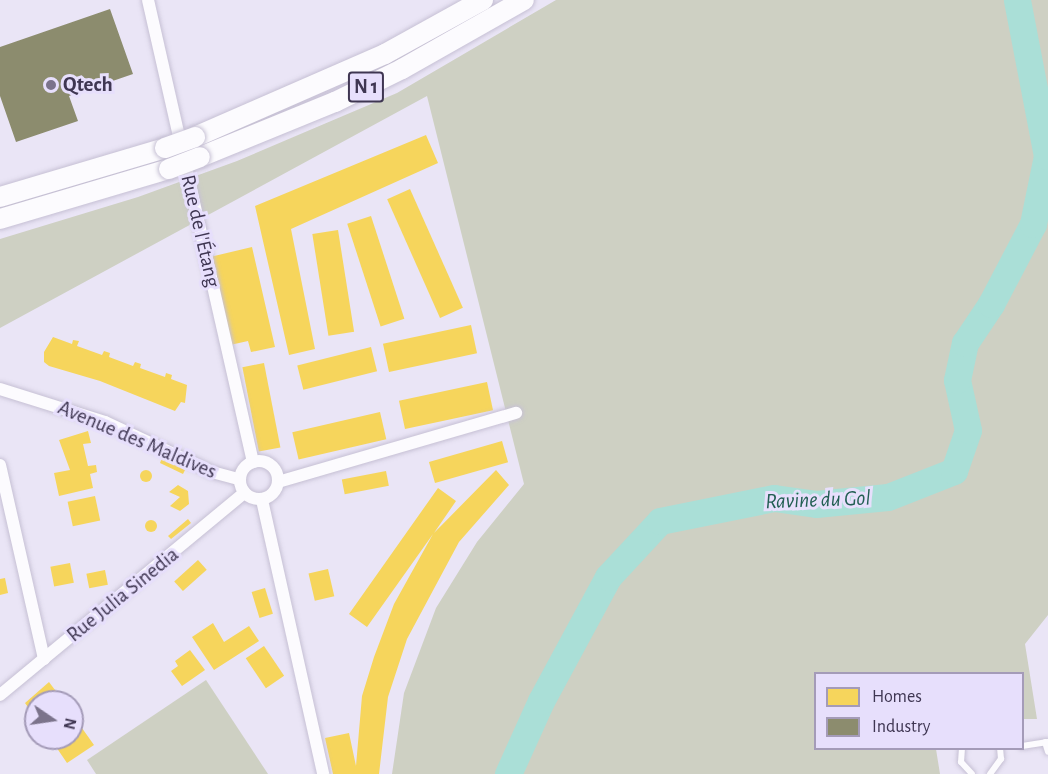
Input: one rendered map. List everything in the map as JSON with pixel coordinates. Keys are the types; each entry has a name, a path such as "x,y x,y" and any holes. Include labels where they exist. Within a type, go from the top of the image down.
{"highway":[{"name":"N 1","path":"0,197 195,137 385,54 483,0"},
{"name":"N 1","path":"0,219 169,169 335,102 411,64 524,0"}],"street":[{"name":"Rue de l'Étang","path":"148,0 253,462"},
{"name":"Avenue des Maldives","path":"0,389 105,422 212,472 239,479"},
{"path":"278,482 273,467 253,462 245,466 239,479 244,493 262,500 270,496 278,482 516,413"},
{"path":"0,465 44,659"},
{"name":"Rue Julia Sinedia","path":"0,695 244,493"},
{"path":"262,500 324,774"}],"lane":[{"path":"1024,746 1047,742 1048,752"},
{"path":"962,750 961,762 972,774"},
{"path":"990,774 998,767 1002,750"}],"shaded area":[{"path":"556,0 1048,0 1048,615 1025,644 1037,719 1024,719 1024,672 814,672 814,750 936,750 940,774 392,774 404,693 436,608 477,542 524,484 427,96 0,328 0,239 138,197 237,161 397,93"},
{"path":"206,680 268,774 96,774 87,760"}],"building: Homes":[{"path":"426,135 438,163 291,229 315,349 289,355 255,206"},
{"path":"410,189 463,308 440,318 387,199"},
{"path":"371,216 404,319 381,326 347,224"},
{"path":"338,230 354,332 328,336 312,234"},
{"path":"252,247 275,347 251,352 248,341 230,345 210,257"},
{"path":"471,325 477,353 389,372 383,344"},
{"path":"53,337 72,344 73,340 79,341 77,346 102,355 104,351 110,353 109,357 133,366 135,362 141,364 140,368 165,377 166,373 172,375 171,379 187,385 185,403 181,402 175,411 100,381 49,366 44,362 44,352"},
{"path":"371,347 377,371 303,390 297,365"},
{"path":"264,363 280,447 259,452 242,367"},
{"path":"487,382 493,410 405,429 399,401"},
{"path":"380,412 386,439 299,460 292,432"},
{"path":"88,431 91,443 83,444 88,466 96,465 97,472 90,474 93,488 59,496 54,473 70,470 59,440"},
{"path":"502,441 508,462 435,483 429,462"},
{"path":"162,458 185,470 183,474 160,463"},
{"path":"148,470 152,476 148,482 144,482 140,474"},
{"path":"496,470 509,485 459,542 407,639 388,697 379,774 333,774 325,738 349,733 356,766 362,696 374,657 394,604 433,534 367,627 349,614 438,488 456,501 434,533"},
{"path":"386,471 389,486 345,494 342,480"},
{"path":"178,485 188,491 189,504 180,511 170,506 180,497 169,492"},
{"path":"95,496 100,520 73,526 68,502"},
{"path":"188,519 191,523 171,539 168,536"},
{"path":"153,520 156,521 156,531 149,532 146,531 145,524 146,521"},
{"path":"198,560 207,570 183,591 174,581"},
{"path":"70,563 74,583 54,586 50,567"},
{"path":"328,569 334,596 315,601 309,573"},
{"path":"105,570 108,585 89,588 86,574"},
{"path":"5,578 8,593 0,595 0,579"},
{"path":"265,588 273,614 260,618 252,592"},
{"path":"213,623 224,642 249,626 259,641 214,670 192,637"},
{"path":"264,646 284,676 266,688 246,658"},
{"path":"190,650 205,670 182,686 171,671 178,666 175,661"},
{"path":"49,682 55,690 40,690"},
{"path":"84,731 94,745 67,763 58,750 84,750"}],"building: Industry":[{"name":"Qtech","path":"110,9 133,74 69,96 78,121 16,142 0,96 0,47"}],"waterway":[{"name":"Ravine du Gol","path":"508,774 541,701 608,577 660,521 774,498 816,504 888,497 954,471 968,430 957,380 965,343 991,304 1033,224 1047,156 1017,0"}],"place":[{"name":"Qtech","path":"51,85"}]}
